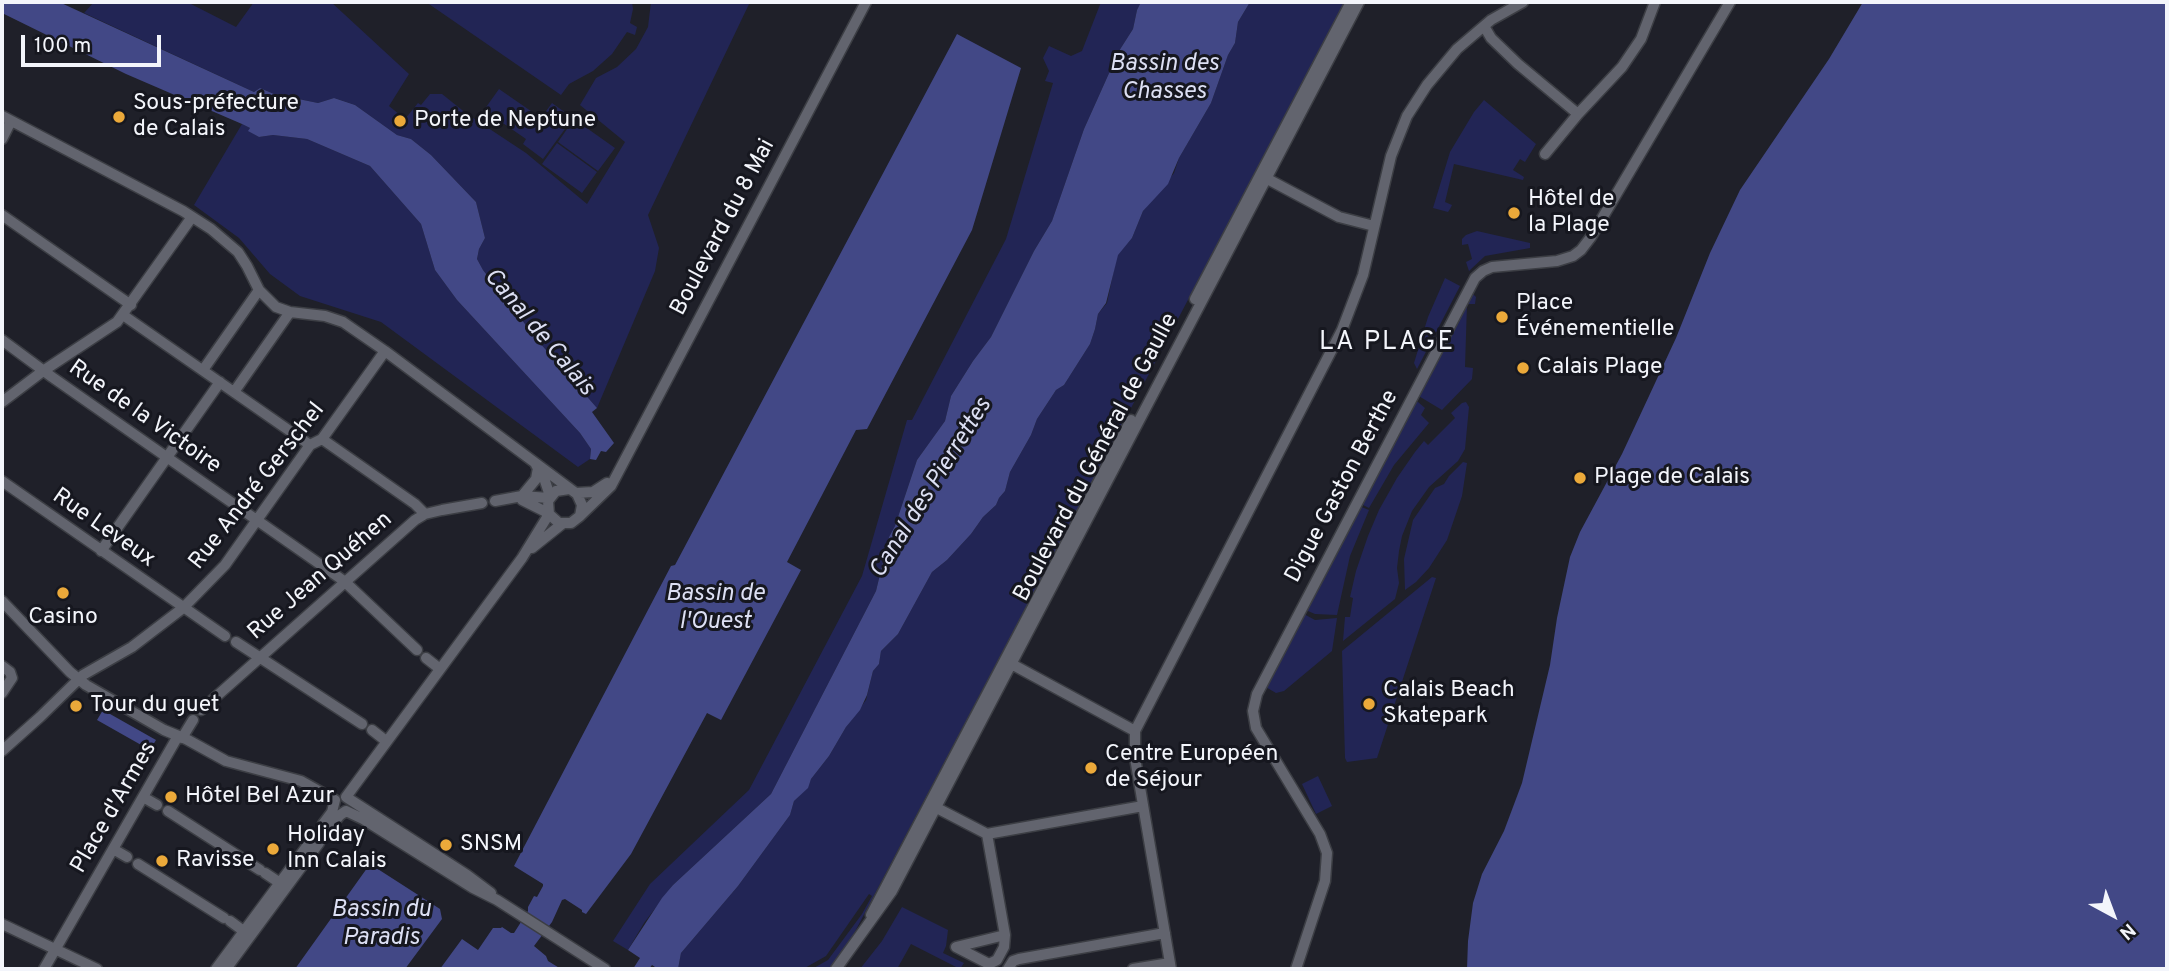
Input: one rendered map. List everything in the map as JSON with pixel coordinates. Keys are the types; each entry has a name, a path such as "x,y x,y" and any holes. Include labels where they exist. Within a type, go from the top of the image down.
{"street":[{"name":"Boulevard du 8 Mai","path":"580,516 606,493 866,2"},
{"name":"Boulevard du Général de Gaulle","path":"1263,177 1351,2"},
{"name":"Boulevard du Général de Gaulle","path":"836,969 886,903 932,806 1263,177 1359,2"},
{"path":"1133,969 1171,966 1135,758 1135,731 1143,710 1335,346 1359,287 1388,166 1407,116 1422,91 1457,49 1484,26 1523,2"},
{"path":"1545,154 1617,73 1633,51 1646,29 1655,2"},
{"name":"Digue Gaston Berthe","path":"1296,969 1325,881 1327,853 1320,834 1256,728 1253,711 1257,694 1475,278 1492,267 1557,261 1573,256 1581,250 1730,2"},
{"path":"1484,26 1518,64 1578,114"},
{"path":"2,139 7,118 192,216 233,247 244,260 259,290 272,304 290,312 325,316 343,322 572,491 582,505 580,516 573,522 562,524 522,558"},
{"path":"1263,177 1339,217 1374,226"},
{"path":"2,215 131,305"},
{"path":"2,402 43,371 113,325 131,305 192,216"},
{"path":"203,370 259,290"},
{"path":"234,392 290,312"},
{"path":"123,315 310,446"},
{"name":"Rue de la Victoire","path":"2,340 344,582 417,650"},
{"name":"Rue André Gerschel","path":"3,748 37,720 78,679 130,649 183,608 229,561 310,446 322,439 385,351"},
{"path":"101,551 220,382"},
{"path":"322,439 415,504 425,514"},
{"path":"527,456 538,468 550,497"},
{"path":"516,497 536,480 538,468"},
{"name":"Boulevard du 8 Mai","path":"572,491 586,494 597,491 617,472"},
{"name":"Rue Leveux","path":"2,481 225,636"},
{"path":"562,524 554,521 547,505 550,497 559,490 572,491"},
{"path":"516,497 549,513"},
{"path":"495,501 516,497 550,497"},
{"name":"Rue Jean Quéhen","path":"201,710 415,520 425,514 482,503"},
{"path":"326,827 386,741 522,558 549,513"},
{"name":"Place d'Armes","path":"2,601 78,679 158,727 180,737 44,969"},
{"path":"236,642 362,724"},
{"path":"426,658 440,669"},
{"path":"1008,662 1135,731"},
{"path":"2,666 10,672 12,678 2,693"},
{"path":"193,720 180,737 230,763 301,781 464,873 497,900 605,969"},
{"path":"372,730 386,741"},
{"path":"144,797 157,805"},
{"path":"932,806 987,834 1143,807"},
{"path":"168,811 283,885"},
{"path":"987,834 1005,935 1004,947 998,960 992,964 956,947 1005,935"},
{"path":"216,969 247,933 316,840"},
{"path":"113,849 127,857"},
{"path":"138,864 247,933"},
{"path":"2,924 97,969"},
{"path":"226,969 247,933"},
{"path":"1008,969 1013,961 1019,959 1166,933"}],"shaded area":[{"path":"94,2 187,2 236,27 254,2 331,2 409,74 389,106 405,119 418,103 421,105 430,94 442,94 526,153 587,204 625,142 580,105 596,78 617,67 636,49 648,27 651,2 750,2 648,215 659,248 655,271 597,408 539,342 483,270 477,259 485,238 476,202 431,155 411,139 397,135 355,105 334,98 318,103 274,94 260,88 254,92 84,13"},
{"path":"426,2 632,2 630,23 637,27 635,35 627,32 612,54 593,71 569,84 561,95"},
{"path":"1101,2 1141,2 1133,29 1119,51 1084,129 1052,221 991,337 951,396 945,421 917,460 889,537 876,591 771,794 673,885 644,923 628,950 613,941 650,884 749,790 862,576 907,420 912,420 1006,239 1053,83 1045,81 1049,71 1043,58 1049,46 1071,56 1082,51"},
{"path":"1250,2 1345,2 850,941 829,969 812,969 828,960 862,914 872,896 869,894 826,956 803,969 678,969 681,953 738,886 790,815 794,801 807,788 866,700 881,651 898,634 932,572 971,534 1005,491 1010,472 1037,419 1056,390 1064,385 1090,344 1098,314 1107,303 1117,255 1132,238 1143,211 1174,173 1179,158 1211,103 1235,43 1238,22"},
{"path":"499,89 541,118 552,103 573,118 543,159 523,144 526,139 484,110"},
{"path":"1484,100 1536,144 1525,162 1520,159 1513,170 1524,177 1523,180 1454,164 1445,202 1452,205 1448,212 1433,208 1450,152"},
{"path":"574,119 615,148 598,171 558,142"},
{"path":"242,124 259,137 273,135 307,139 370,166 421,224 435,270 457,300 580,433 591,449 590,459 578,467 381,322 300,296 270,274 239,238 194,205"},
{"path":"557,143 597,172 582,193 542,164"},
{"path":"1477,231 1530,243 1530,248 1485,256 1469,271 1466,262 1472,259 1468,244 1462,245 1462,239"},
{"path":"1445,278 1460,286 1417,369 1414,363 1428,317"},
{"path":"1471,292 1476,297 1475,304 1467,304 1465,367 1473,368 1472,379 1442,410 1417,395"},
{"path":"1414,401 1425,408 1421,415 1429,423 1394,465 1369,508 1361,501"},
{"path":"1466,402 1469,407 1465,449 1458,461 1429,487 1412,511 1399,551 1399,583 1395,599 1343,641 1345,617 1350,617 1353,598 1350,597 1356,571 1379,510 1415,452 1424,441 1428,445 1455,418 1451,413"},
{"path":"1463,462 1467,463 1462,496 1447,540 1429,568 1405,590 1404,559 1413,520 1435,488 1444,484"},
{"path":"1359,506 1369,510 1350,556 1337,615 1308,611 1306,606"},
{"name":"Calais Beach Skatepark","path":"1432,577 1436,578 1377,758 1347,762 1342,651"},
{"path":"1302,613 1315,620 1337,618 1332,651 1284,691 1276,693 1264,686"},
{"path":"1318,776 1332,806 1316,814 1302,784"},
{"path":"902,907 948,930 943,953 964,963 960,969 911,944 897,969 860,969 882,941"}],"water":[{"path":"2,2 59,2 254,92 260,88 274,94 318,103 334,98 355,105 397,135 411,139 431,155 476,202 485,238 477,259 483,270 539,342 597,408 592,412 614,443 606,452 601,451 596,460 590,459 591,449 580,433 457,300 435,270 421,224 370,166 307,139 273,135 259,137 242,124 126,74 2,13"},
{"name":"Bassin des Chasses","path":"1141,2 1250,2 1238,22 1235,43 1211,103 1179,158 1168,184 1143,211 1132,238 1118,255 1106,303 1098,314 1090,344 1064,385 1056,390 1037,419 996,505 947,560 932,572 898,634 881,651 879,664 873,671 860,710 811,779 808,788 794,801 790,815 738,886 681,953 678,969 658,969 652,965 649,969 633,969 640,958 628,950 662,898 771,794 876,591 889,537 917,460 945,421 951,396 991,337 1052,221 1084,129 1119,51 1133,29"},
{"path":"1863,2 2167,2 2167,969 1467,969 1473,903 1482,874 1504,831 1522,783 1550,665 1570,557 1580,532 1622,454 1740,190 1829,59"},
{"name":"Bassin de l'Ouest","path":"957,34 1021,68 972,230 867,429 856,430 787,562 801,570 721,720 707,713 631,854 586,914 565,899 562,900 552,922 534,946 548,961 561,969 440,969 462,939 478,950 493,928 502,927 514,933 534,896 537,897 543,884 514,866 671,566 675,565"},
{"path":"103,710 156,740 150,750 97,720"},
{"name":"Bassin du Paradis","path":"370,864 440,909 442,919 405,969 295,969"}],"place":[{"name":"Sous-préfecture de Calais","path":"119,117"},
{"name":"Porte de Neptune","path":"400,121"},
{"name":"Hôtel de la Plage","path":"1514,213"},
{"name":"Place Événementielle","path":"1502,317"},
{"name":"Calais Plage","path":"1523,368"},
{"name":"Plage de Calais","path":"1580,478"},
{"name":"Casino","path":"63,593"},
{"name":"Calais Beach Skatepark","path":"1369,704"},
{"name":"Tour du guet","path":"76,706"},
{"name":"Centre Européen de Séjour","path":"1091,768"},
{"name":"Hôtel Bel Azur","path":"171,797"},
{"name":"SNSM","path":"446,845"},
{"name":"Holiday Inn Calais","path":"273,849"},
{"name":"Ravisse","path":"162,861"}],"district":[{"name":"LA PLAGE","path":"1387,344"}],"water label":[{"name":"Canal de Calais","path":"538,333"},
{"name":"Canal des Pierrettes","path":"932,489"}]}
